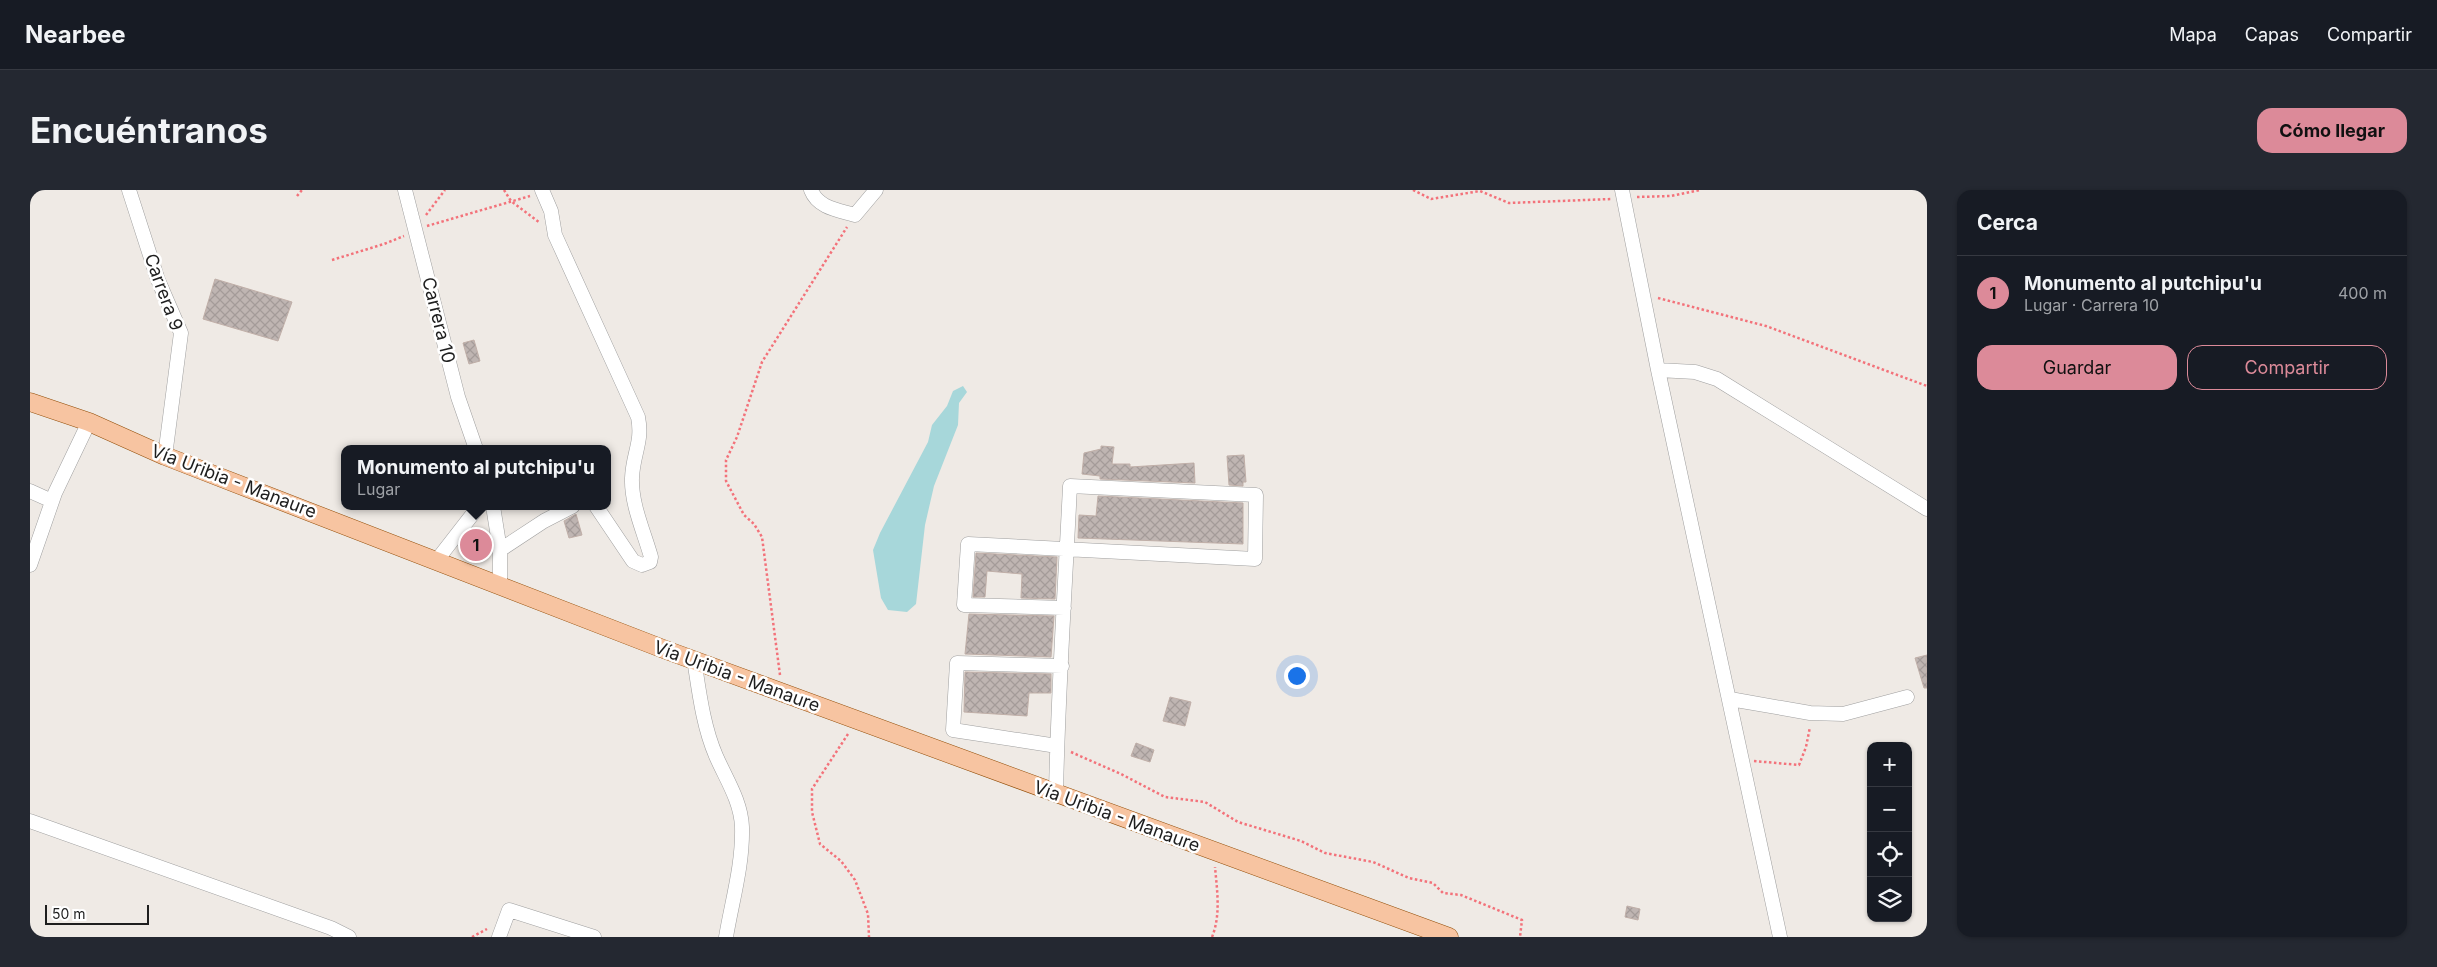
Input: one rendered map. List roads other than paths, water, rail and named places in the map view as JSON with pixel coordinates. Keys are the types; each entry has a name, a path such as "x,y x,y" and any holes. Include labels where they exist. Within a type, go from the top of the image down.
{"main road":[{"name":"Vía Uribia - Manaure","path":"30,402 88,422 165,456 694,659 1448,937"}],"street":[{"name":"Carrera 9","path":"129,190 158,280 181,333 165,456"},
{"name":"Carrera 10","path":"405,190 458,396 475,445"},
{"path":"811,190 815,199 828,207 855,215 876,190"},
{"path":"543,191 551,211 555,235 638,416 641,434 634,458 632,479 635,501 651,557 650,562 642,565 633,561 599,510"},
{"path":"1623,194 1658,370 1780,937"},
{"path":"1658,370 1695,372 1717,379 1927,510"},
{"path":"30,565 35,544 52,501 88,422"},
{"path":"1056,793 1057,746 1062,666 1064,608 1067,549 1070,486 1256,495 1255,558 1067,549 968,544 964,605 1064,608"},
{"path":"30,491 52,501"},
{"path":"437,560 476,510"},
{"path":"494,510 500,550 500,584"},
{"path":"500,550 544,521 565,510"},
{"path":"694,659 706,722 715,755 734,794 742,826 738,882 726,937"},
{"path":"1057,746 953,730 957,663 1062,666"},
{"path":"1730,699 1810,713 1843,714 1906,697"},
{"path":"30,820 331,928 349,937"},
{"path":"500,937 509,910 594,937"}],"water":[{"path":"963,386 967,392 959,403 958,425 934,486 925,525 916,604 907,612 888,610 881,598 873,550 928,442 932,425 947,406 953,391"}],"place":[{"name":"Monumento al putchipu'u","path":"476,545"}]}
